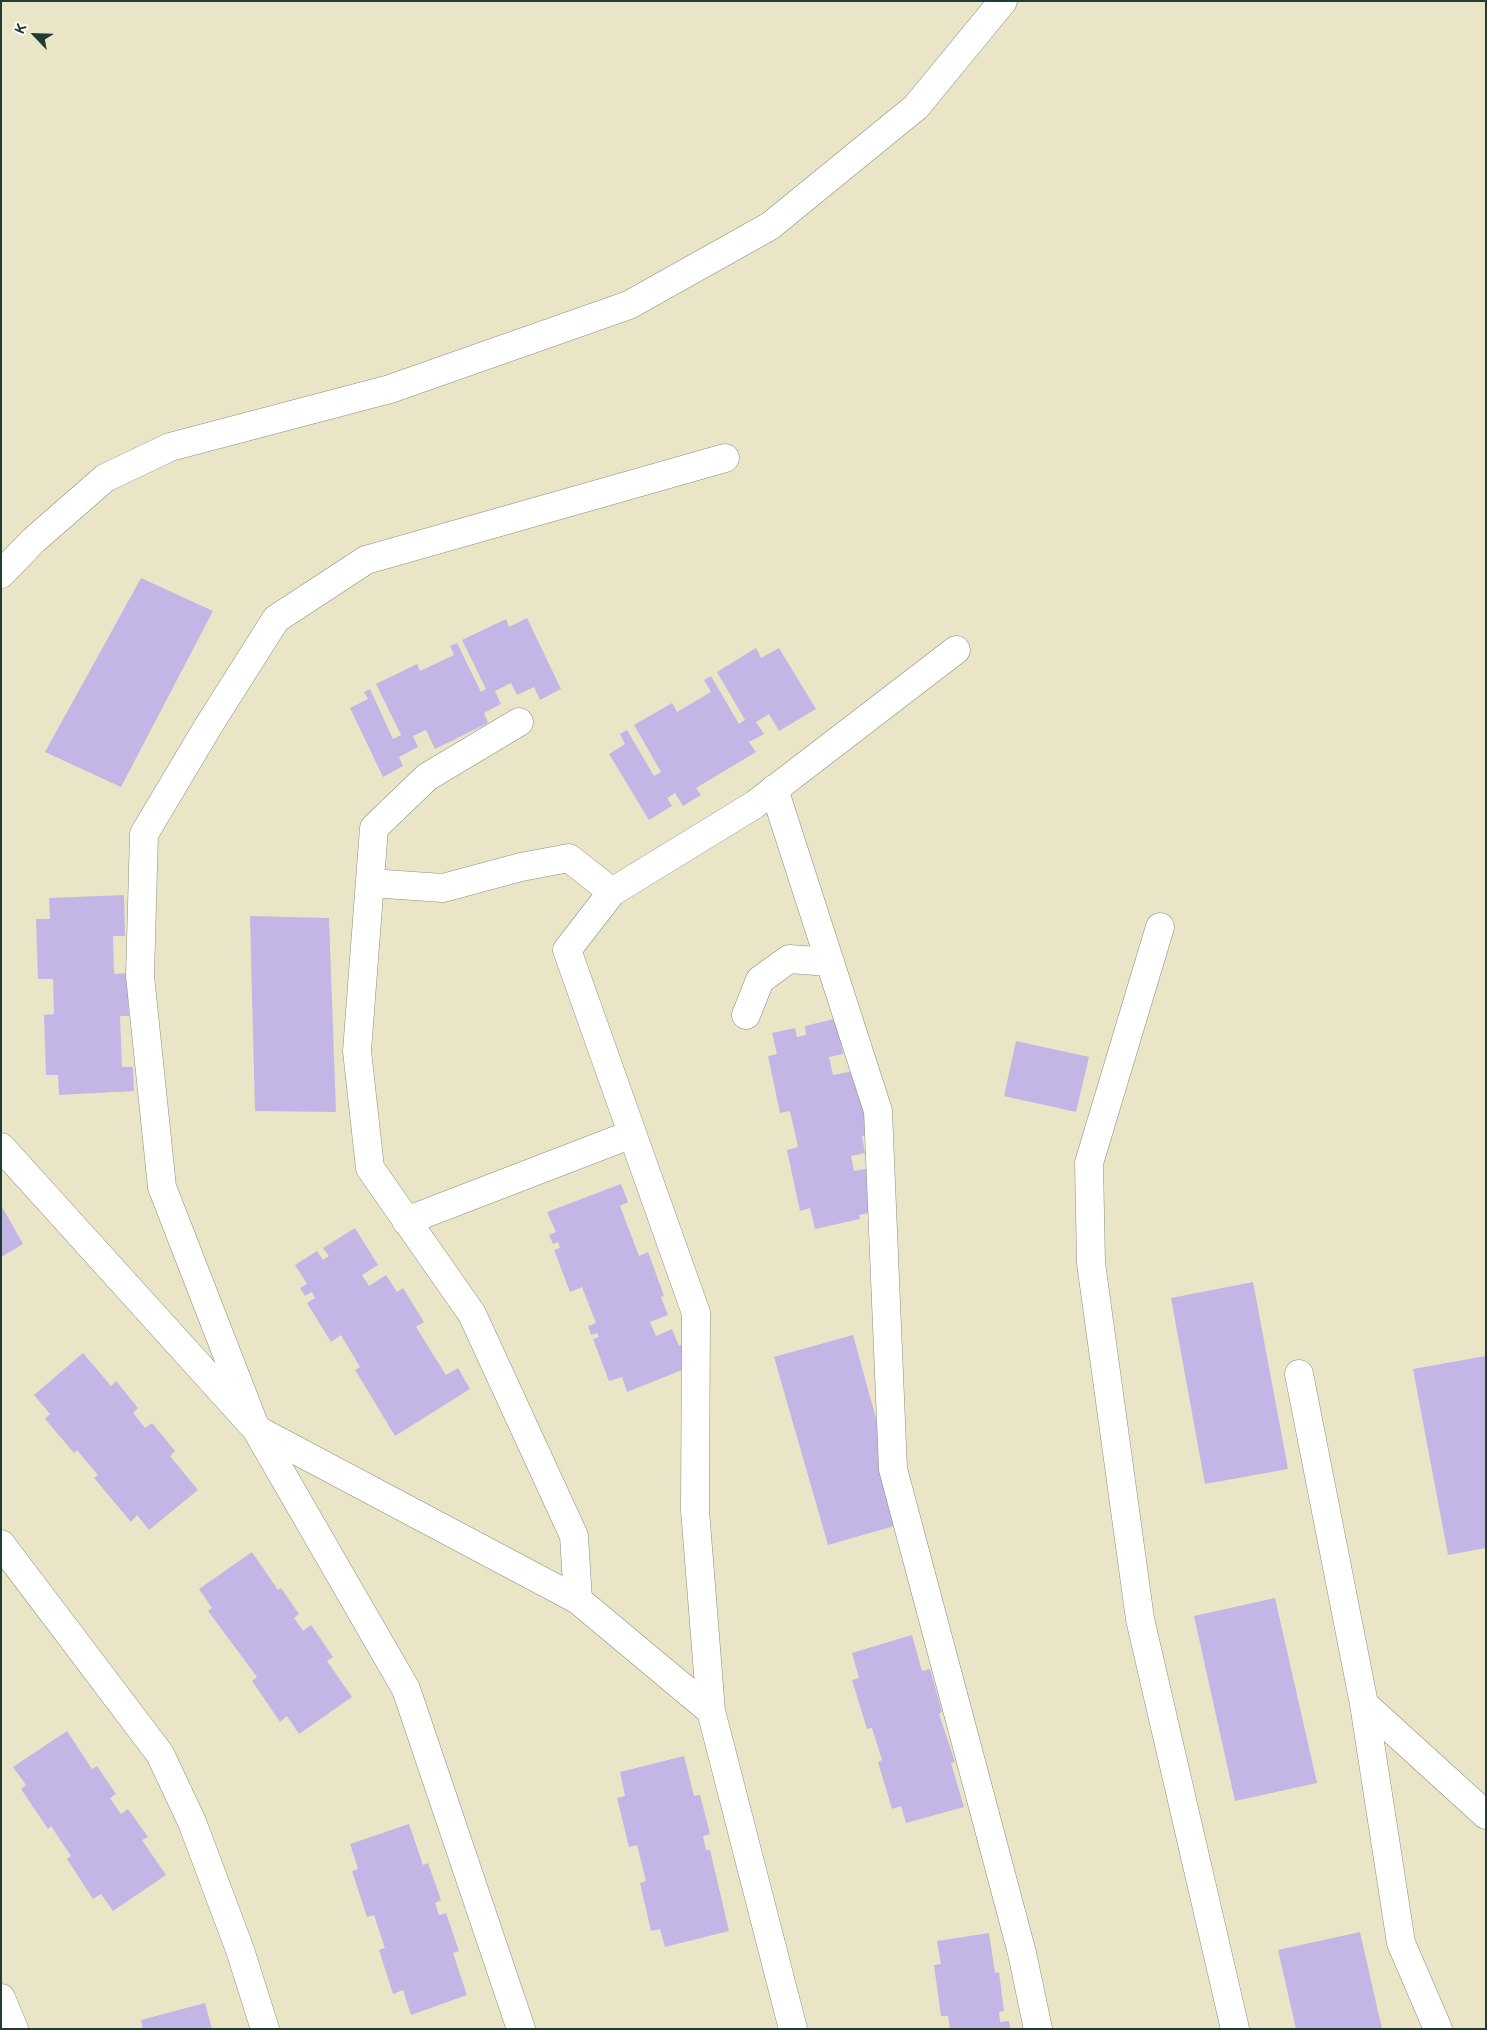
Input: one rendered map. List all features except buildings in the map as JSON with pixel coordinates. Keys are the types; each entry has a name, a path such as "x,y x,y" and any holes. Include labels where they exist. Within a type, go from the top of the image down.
{"street":[{"path":"1,574 34,540 106,478 170,447 390,389 629,305 770,226 916,107 1003,1"},
{"path":"521,2029 406,1689 256,1429 162,1187 140,976 144,834 209,724 276,619 366,560 725,458"},
{"path":"793,2029 711,1711 695,1510 696,1313 567,950 612,892 754,805 956,650"},
{"path":"519,722 427,777 374,828 357,1050 370,1168 472,1314 574,1536 578,1600"},
{"path":"774,790 878,1111 892,1469 1022,1954 1038,2029"},
{"path":"370,883 443,888 521,867 569,858 612,892"},
{"path":"1160,927 1089,1162 1091,1263 1140,1619 1235,2029"},
{"path":"746,1015 760,980 789,959 830,962"},
{"path":"406,1221 632,1134"},
{"path":"1,1148 256,1429 578,1600 711,1711"},
{"path":"1299,1374 1364,1704 1401,1943 1438,2029"},
{"path":"1,1544 160,1754 192,1822 240,1950 264,2029"},
{"path":"1364,1704 1486,1815"},
{"path":"1,1998 14,2029"}]}
